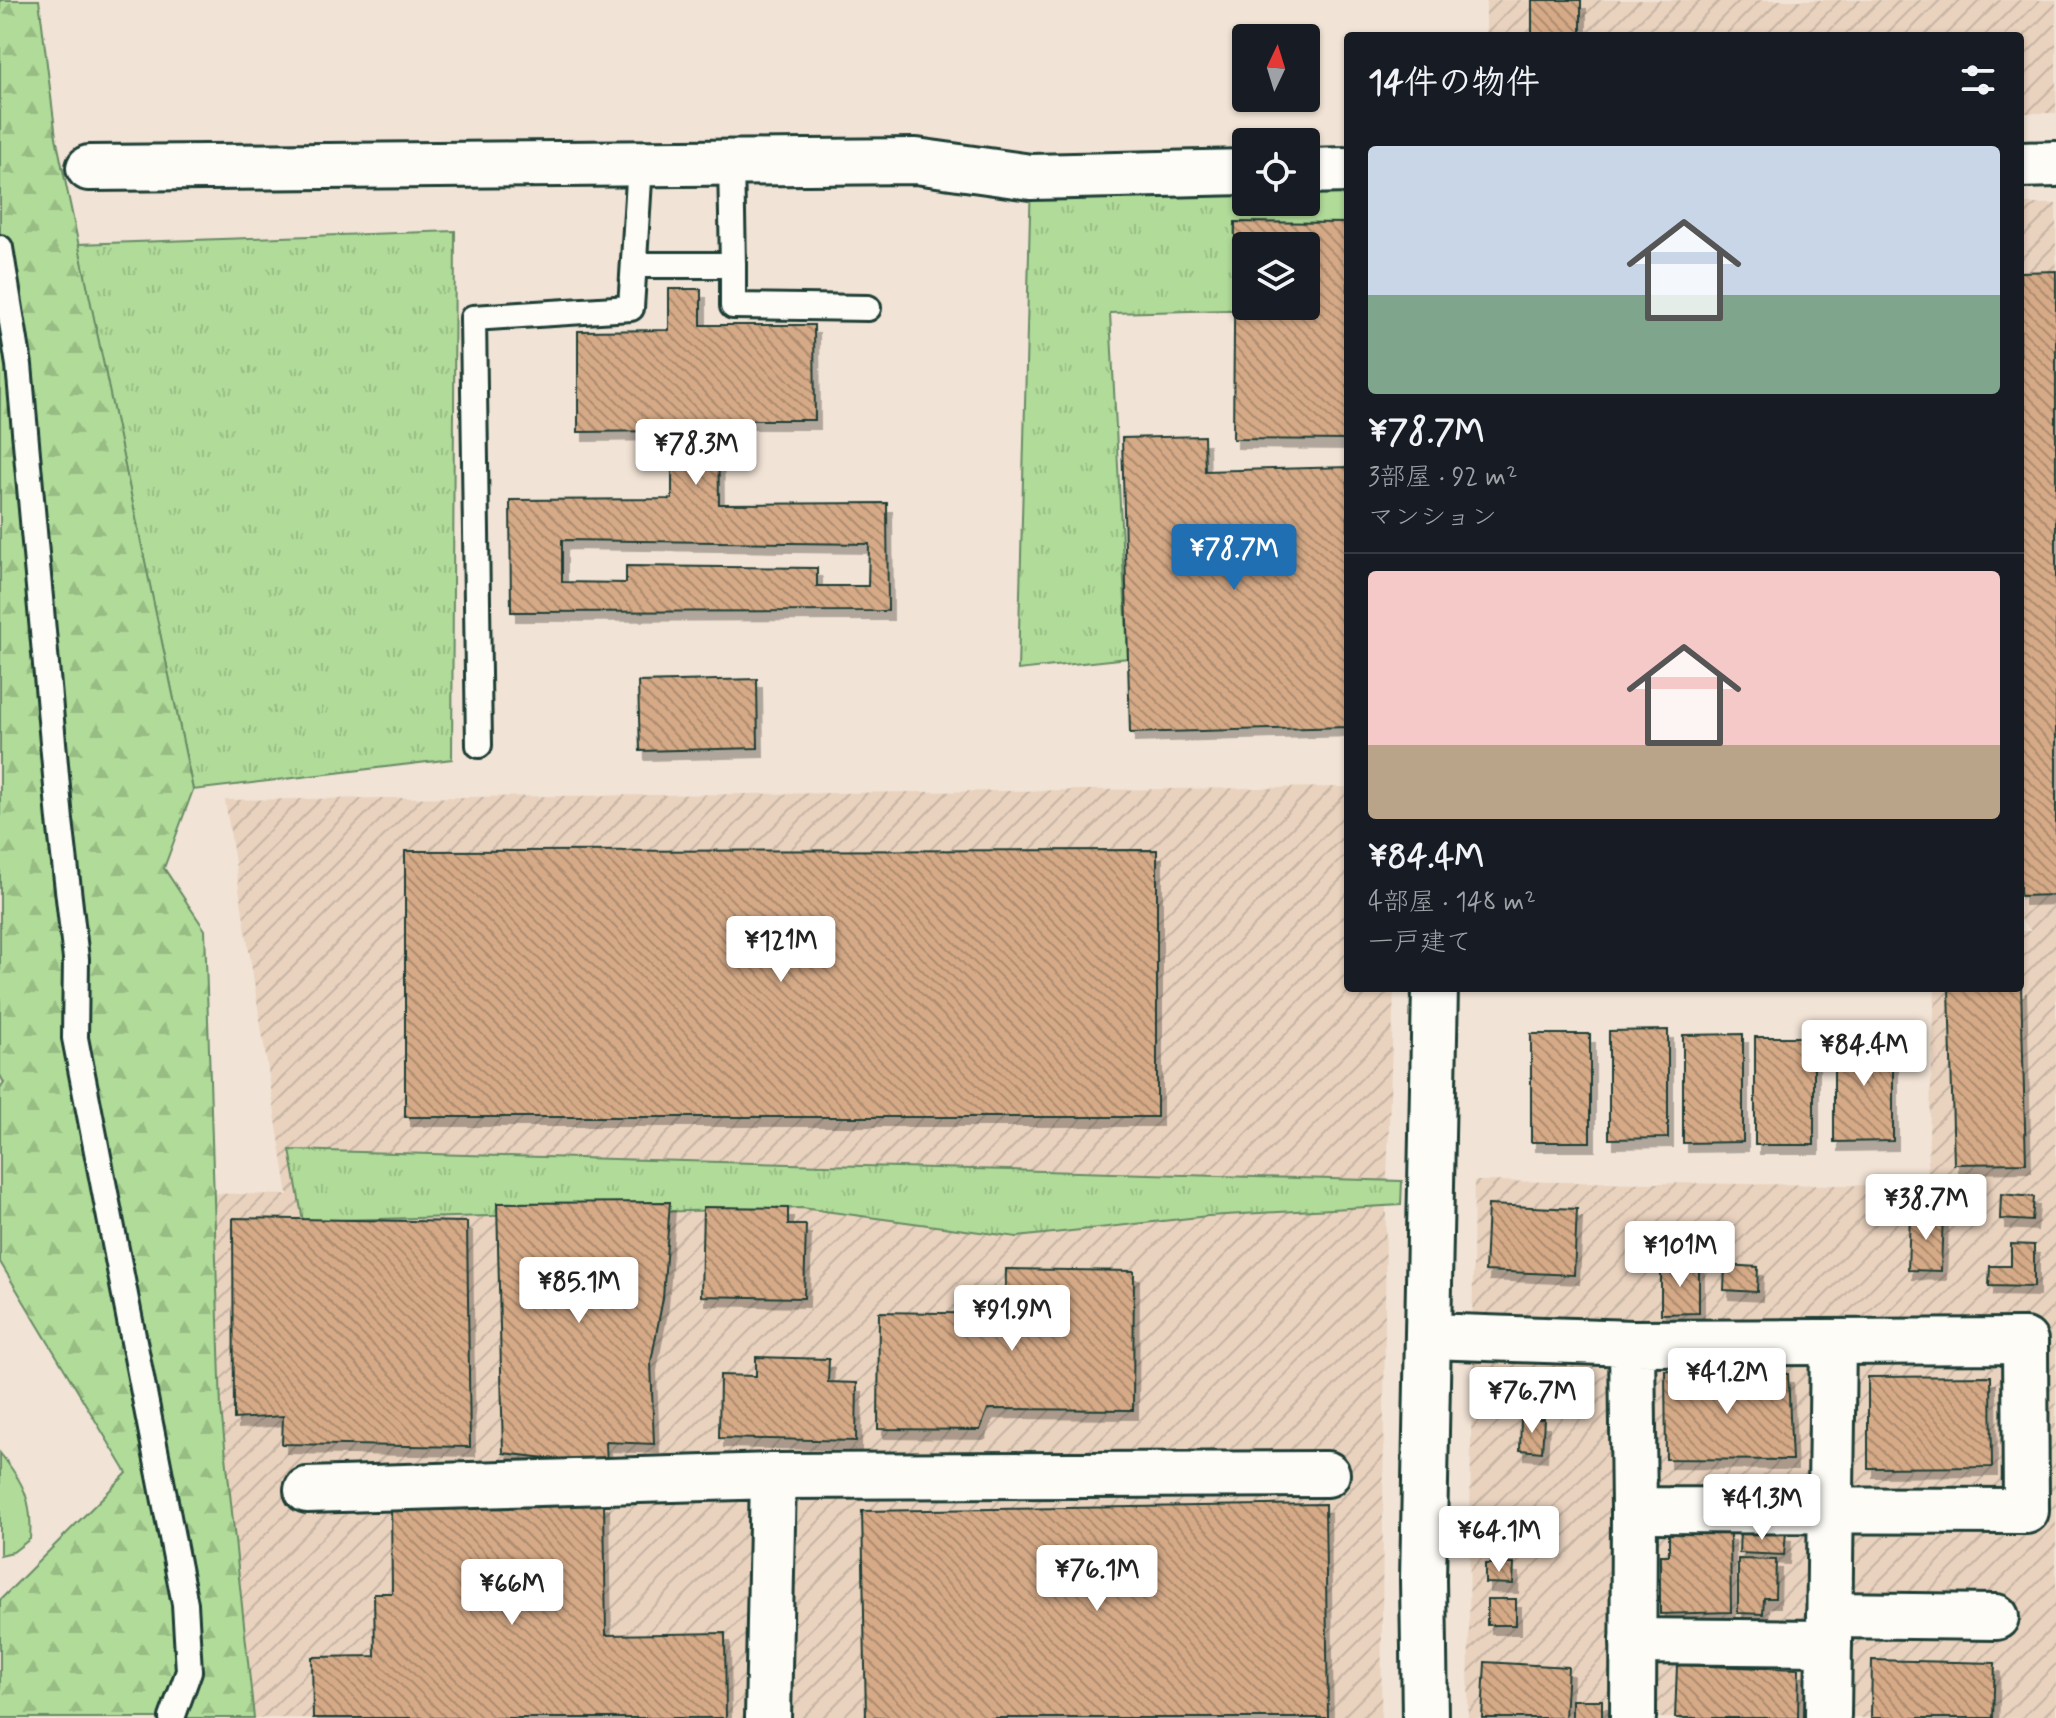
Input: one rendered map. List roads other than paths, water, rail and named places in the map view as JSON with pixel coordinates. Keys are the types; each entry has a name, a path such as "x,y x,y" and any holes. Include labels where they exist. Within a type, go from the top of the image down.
{"street":[{"path":"89,168 916,161 1031,177 1232,172"},
{"path":"2024,165 2056,164"},
{"path":"1320,171 1344,170"},
{"path":"1425,1718 1423,1580 1435,992"},
{"path":"1429,1336 1632,1343 2025,1341 2026,1511 1634,1510"},
{"path":"1828,1716 1833,1342"},
{"path":"1632,1343 1633,1718"},
{"path":"307,1490 773,1476 1327,1474"},
{"path":"768,1718 773,1476"},
{"path":"1633,1641 1996,1617"}],"lane":[{"path":"731,163 733,306 868,308"},
{"path":"479,745 473,318 631,308 640,164"},
{"path":"0,248 19,365 57,789 76,959 75,1038 185,1604 189,1671 172,1718"},
{"path":"634,265 733,265"}]}
